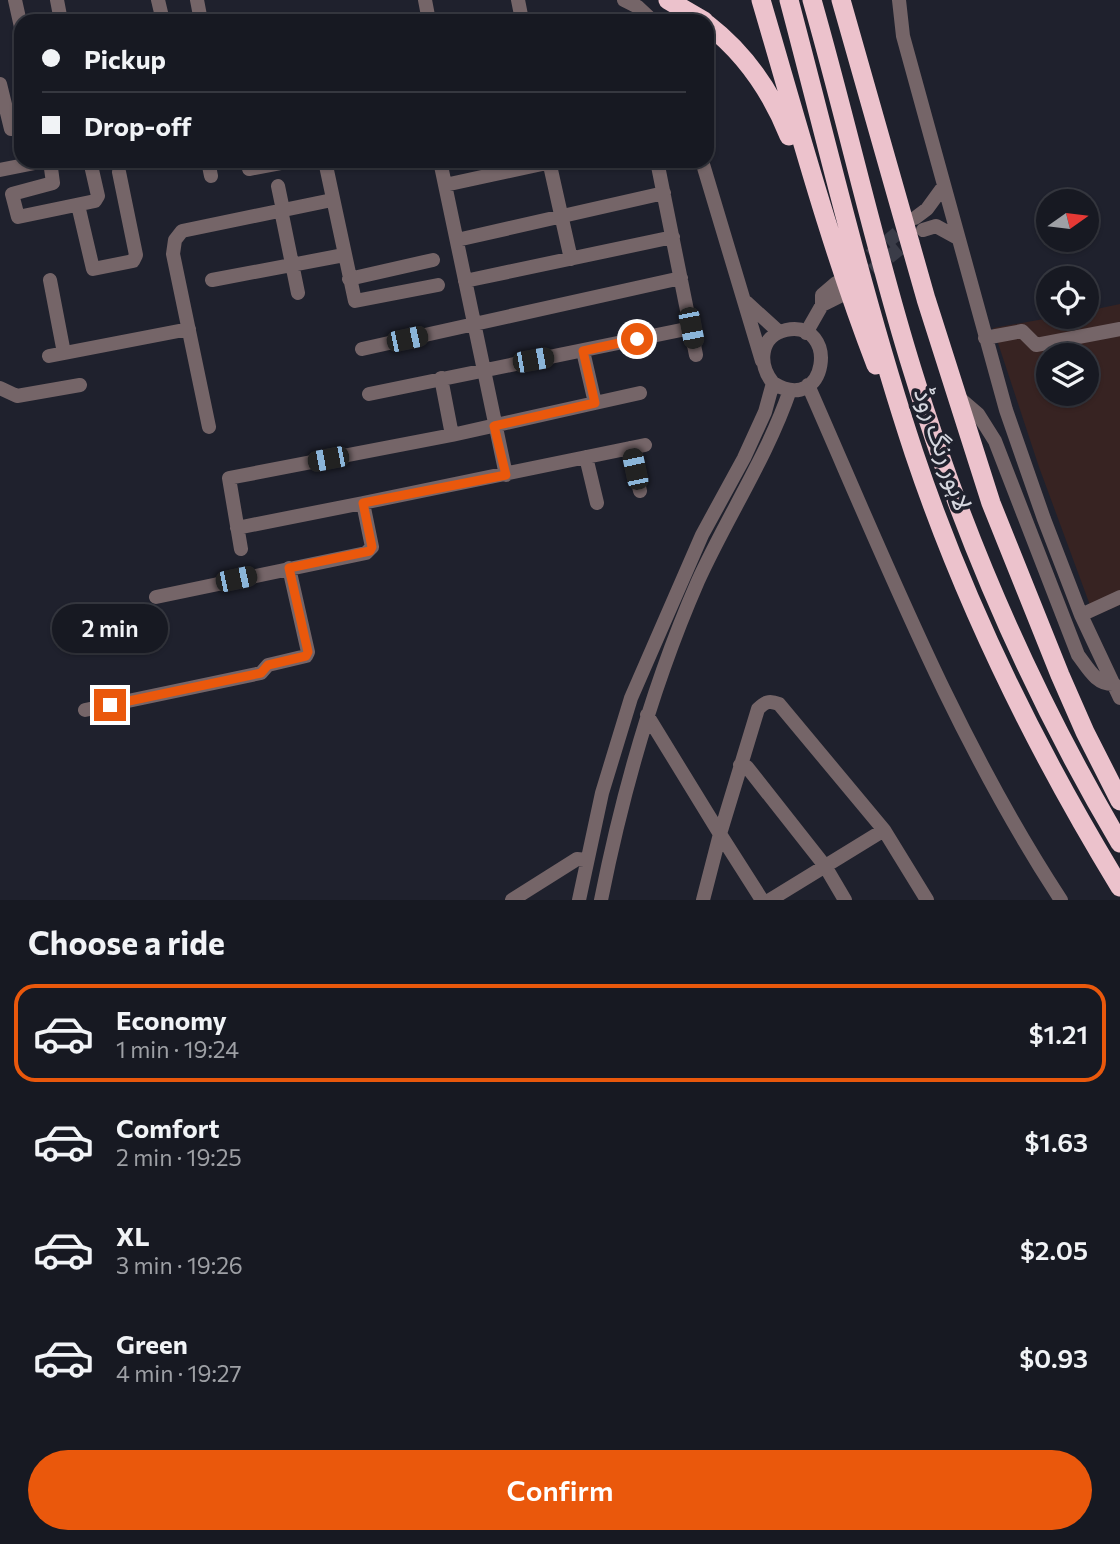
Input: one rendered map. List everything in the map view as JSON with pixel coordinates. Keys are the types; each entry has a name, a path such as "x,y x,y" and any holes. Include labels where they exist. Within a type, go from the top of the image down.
{"highway":[{"path":"668,0 692,14"},
{"path":"761,0 797,127 854,309 891,405 915,456"},
{"name":"لاہور رنگ روڈ","path":"789,0 872,310 915,456 974,607 1015,696 1081,823 1120,887"},
{"name":"لاہور رنگ روڈ","path":"812,0 912,368 956,500 994,595 1035,683 1064,743 1120,843"},
{"path":"841,0 955,395 990,503 1060,675 1120,801"},
{"path":"714,29 752,68 767,90 829,227"}],"street":[{"path":"624,0 646,14"},
{"path":"899,0 903,36 956,237 1006,411 1081,615 1117,691"},
{"path":"0,85 10,129"},
{"path":"50,168 53,183 12,194 17,215 21,217 98,199 91,168"},
{"path":"209,168 211,176"},
{"path":"249,169 254,168"},
{"path":"326,168 356,302 438,285"},
{"path":"441,168 506,475"},
{"path":"445,185 521,168"},
{"path":"553,168 571,259"},
{"path":"659,168 696,355"},
{"path":"704,168 766,375 773,383 790,390 808,386 820,372 822,363 818,344 806,333 793,330 779,332 766,344 762,361"},
{"path":"78,205 94,270 133,261 136,255 119,172"},
{"path":"278,186 298,293"},
{"path":"943,187 925,221 956,237"},
{"path":"457,240 664,193"},
{"path":"209,427 173,254 175,240 182,232 332,200"},
{"path":"465,281 673,237"},
{"path":"212,280 344,255"},
{"path":"349,279 433,260"},
{"path":"362,349 681,278"},
{"path":"50,280 64,353"},
{"path":"806,333 822,305 839,289"},
{"path":"743,299 779,332"},
{"path":"369,394 691,328"},
{"path":"49,356 189,329"},
{"path":"985,338 1022,331 1036,345 1120,329"},
{"path":"583,351 595,403"},
{"path":"441,379 452,435"},
{"path":"579,900 602,793 631,698 702,535 765,412 773,383"},
{"path":"0,388 17,396 80,384"},
{"path":"808,386 975,754 1024,844 1061,900"},
{"path":"601,900 628,779 667,657 699,581 777,424 790,390"},
{"path":"241,549 229,478 452,435 640,393"},
{"path":"955,395 978,414 995,441 1079,655 1095,677 1117,691"},
{"path":"237,528 638,446 640,491"},
{"path":"586,457 597,503"},
{"path":"156,597 370,551 372,547 363,503"},
{"path":"85,710 261,673 268,665 306,656 308,652 289,568"},
{"path":"1081,615 1120,597"},
{"path":"703,900 758,709 764,703 772,701 779,704 884,830 922,898"},
{"path":"647,715 762,900"},
{"path":"740,765 747,767 825,866 845,900"},
{"path":"770,900 884,830"},
{"path":"512,900 577,859 587,860"}],"shaded area":[{"path":"1120,304 1120,605 1094,616 1039,467 993,328 1036,320 1036,329 1099,329 1099,308"}],"tunnel":[{"path":"854,269 911,222"},
{"path":"856,284 916,235"}],"route":[{"path":"110,705 261,673 268,665 306,656 308,652 289,568 370,551 372,547 363,503 506,475 494,426 595,403 583,351 637,339"}]}
